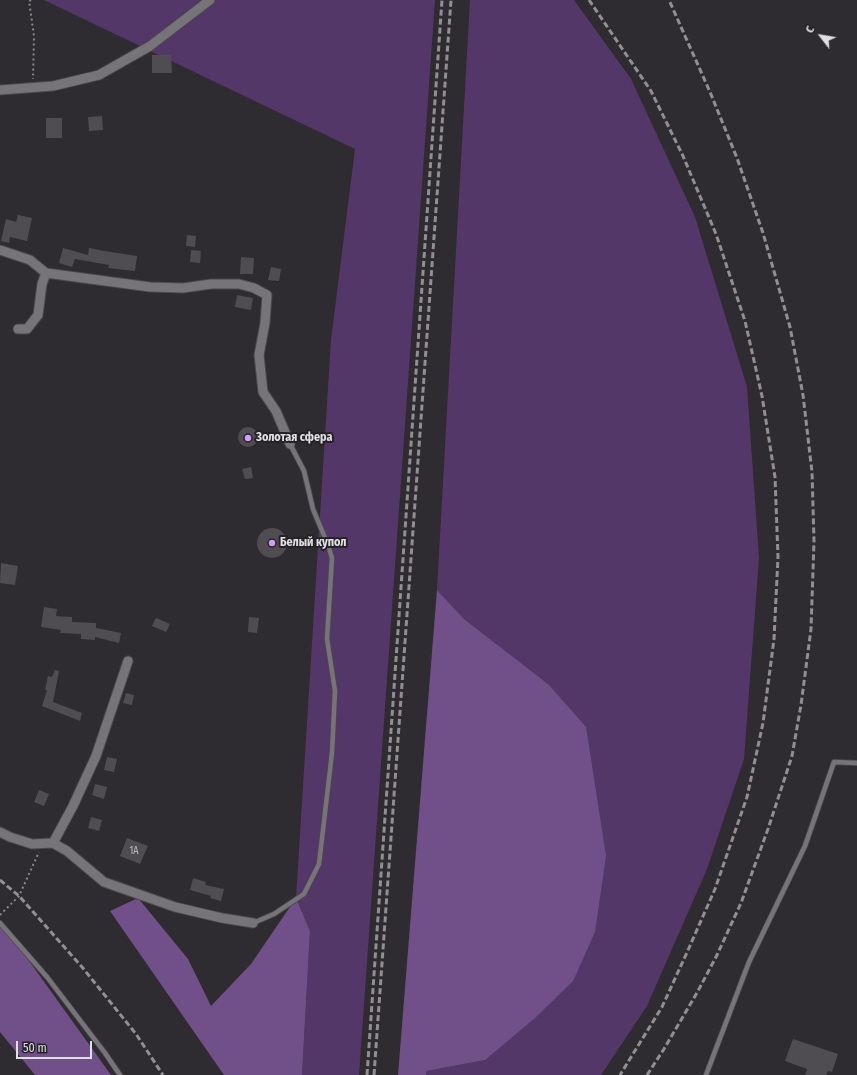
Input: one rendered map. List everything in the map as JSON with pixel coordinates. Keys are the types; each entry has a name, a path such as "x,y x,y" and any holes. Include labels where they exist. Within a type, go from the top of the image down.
{"street":[{"path":"0,90 33,86 53,86 98,75 150,46 210,0"},
{"path":"0,250 30,260 46,274 150,287 183,288 211,284 239,284 254,288 267,295 266,322 259,355 263,392 276,411 290,444"},
{"path":"18,329 27,330 38,315 42,284 46,274"},
{"path":"53,843 73,806 96,756 128,661"},
{"path":"0,832 32,844 53,843 67,851 104,882 175,906 222,918 253,923"}],"lane":[{"path":"253,923 274,914 304,894 319,864 332,753 335,691 327,639 332,558 313,509 304,471 290,444"},
{"path":"706,1075 749,962 805,846 834,762 857,763"},
{"path":"0,923 47,977 120,1075"}],"path":[{"path":"29,0 34,36 33,86"},
{"path":"0,915 19,896 43,844"}],"shaded area":[{"path":"44,0 435,0 359,1075 302,1075 310,931 296,898 331,340 355,149"},
{"path":"470,0 574,0 631,79 695,217 747,387 759,558 744,759 707,869 647,1006 601,1075 426,1075 427,1071 485,1060 500,647 464,619 437,590"},
{"path":"437,590 464,619 549,685 586,727 606,856 595,932 573,981 535,1018 485,1060 427,1071 426,1075 398,1075"},
{"path":"138,898 188,959 211,1006 251,964 296,898 310,931 302,1075 224,1075 110,911"},
{"path":"0,925 5,929 27,958 111,1075 35,1075 0,1032"}],"building":[{"path":"152,55 171,55 172,73 152,73"},
{"path":"102,116 103,130 89,131 88,117"},
{"path":"46,118 62,118 62,138 46,138"},
{"path":"18,215 32,218 27,241 10,237 9,243 1,241 6,219 16,222"},
{"path":"187,235 196,236 195,247 186,246"},
{"path":"63,248 88,255 89,248 137,256 135,271 108,268 109,265 75,259 72,267 59,263"},
{"path":"191,250 201,251 200,263 190,262"},
{"path":"241,257 254,258 253,274 240,274"},
{"path":"271,267 281,269 279,281 268,280"},
{"path":"237,295 253,298 251,310 235,307"},
{"name":"Золотая сфера","path":"248,427 255,430 258,437 255,444 248,447 241,444 238,437 241,430"},
{"path":"251,467 253,478 245,479 242,469"},
{"name":"Белый купол","path":"272,528 282,533 287,543 282,553 272,558 262,553 257,543 262,533"},
{"path":"1,563 18,566 15,585 0,583"},
{"path":"44,607 57,609 56,616 72,617 72,622 96,623 96,628 121,633 119,643 95,637 95,640 81,639 81,634 60,633 61,630 41,627"},
{"path":"249,617 259,618 257,633 248,632"},
{"path":"156,618 170,624 166,632 152,626"},
{"path":"55,670 59,671 53,702 82,713 80,721 42,706 47,690 45,690 48,676 52,677"},
{"path":"126,693 134,695 132,705 123,703"},
{"path":"107,757 117,759 114,772 104,770"},
{"path":"95,784 107,787 104,799 92,795"},
{"path":"39,790 49,794 44,806 34,802"},
{"path":"91,817 102,820 99,831 88,828"},
{"path":"127,838 148,846 140,864 120,856"},
{"path":"193,878 206,882 205,885 224,889 221,901 210,898 211,896 190,890"},
{"path":"793,1039 838,1054 832,1072 828,1071 826,1075 805,1075 807,1069 785,1061"}],"railway":[{"path":"367,1075 442,0"},
{"path":"374,1075 451,0"},
{"path":"589,0 651,91 683,156 716,234 745,321 762,396 775,477 778,557 774,639 763,723 747,797 715,889 689,948 662,1007 620,1075"},
{"path":"647,1075 698,991 717,955 741,903 768,829 792,756 801,705 811,629 814,541 812,472 803,395 790,327 763,233 737,158 710,92 669,0"},
{"path":"0,880 19,896 82,967 136,1034 163,1075"}],"place":[{"name":"Золотая сфера","path":"248,438"},
{"name":"Белый купол","path":"272,543"}]}
